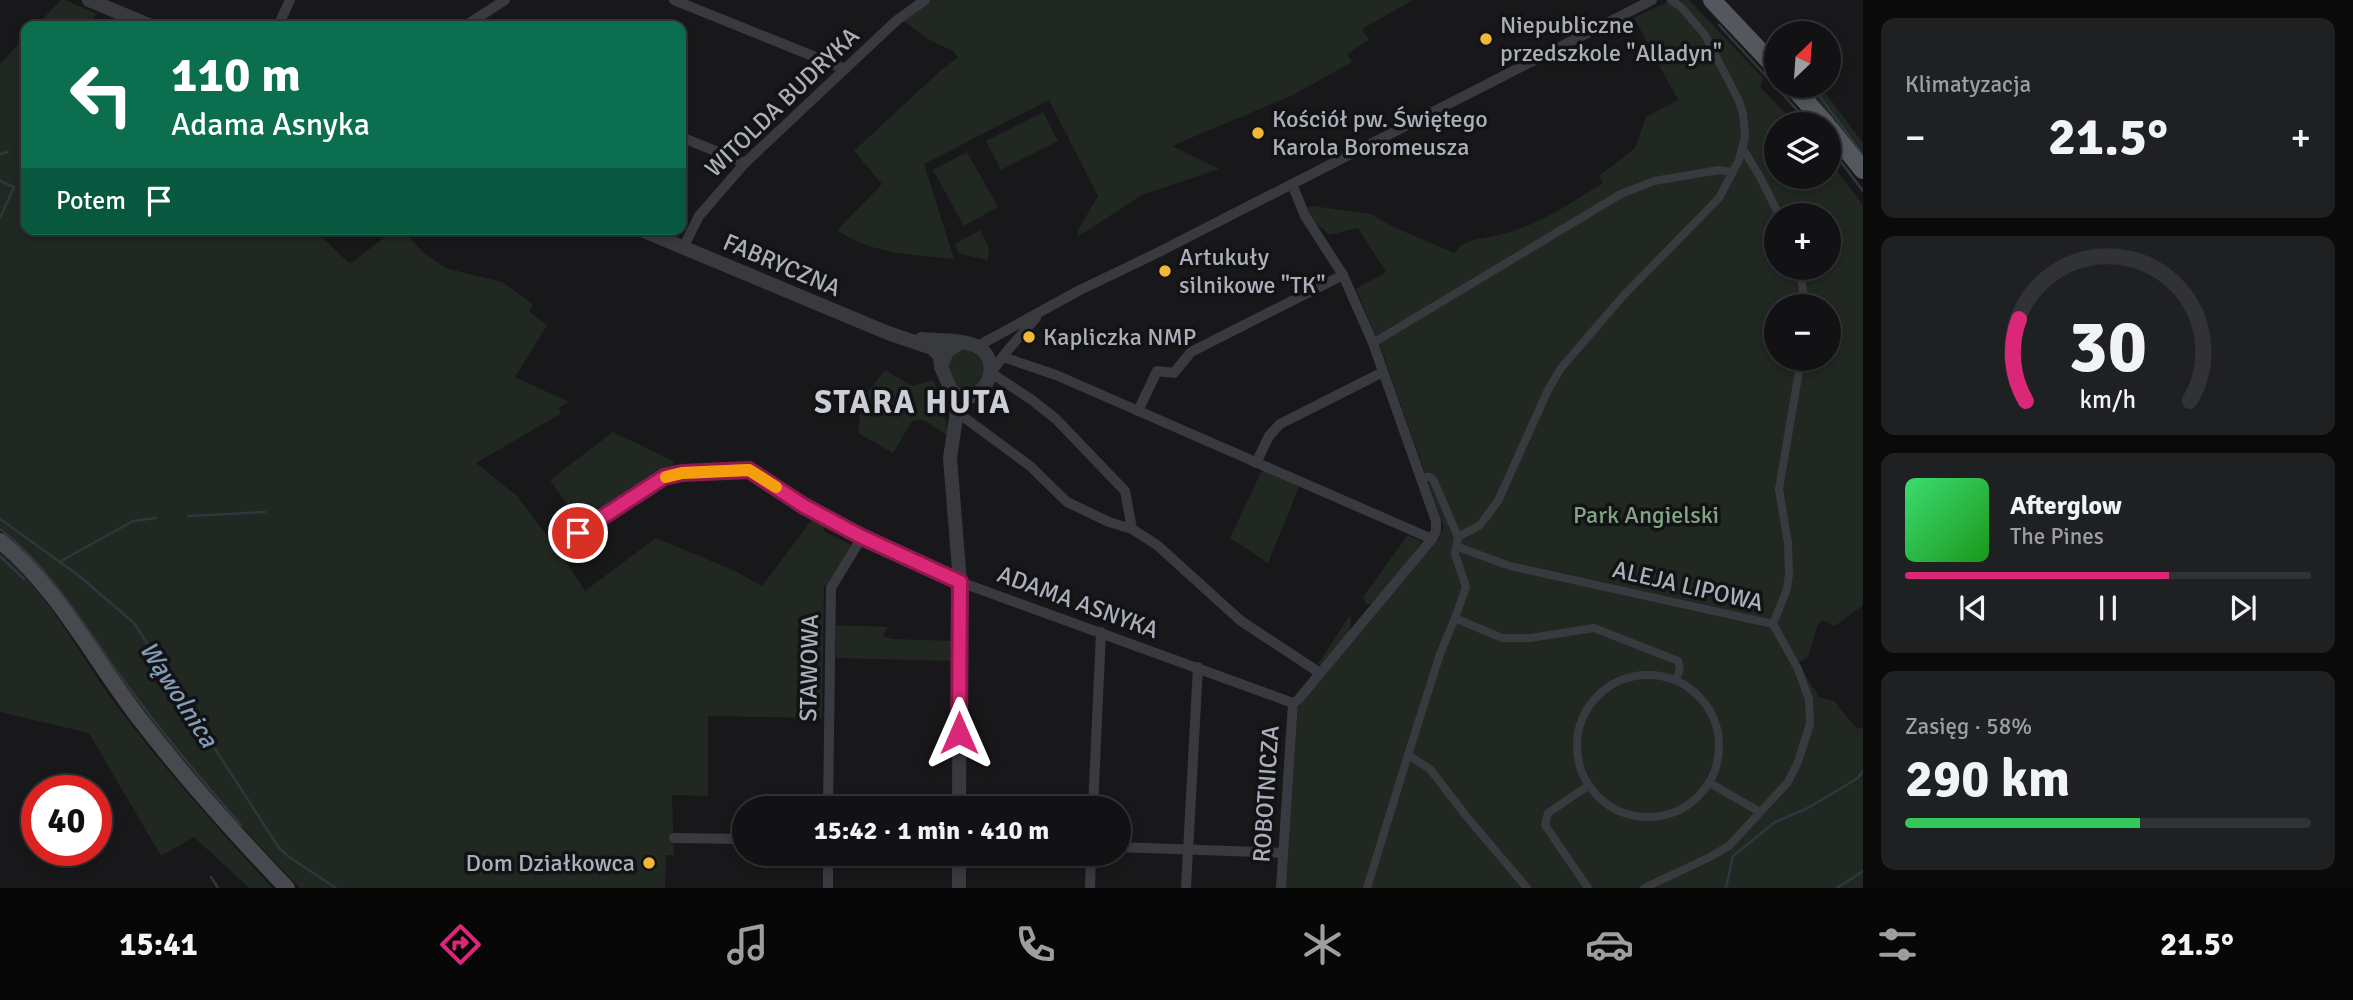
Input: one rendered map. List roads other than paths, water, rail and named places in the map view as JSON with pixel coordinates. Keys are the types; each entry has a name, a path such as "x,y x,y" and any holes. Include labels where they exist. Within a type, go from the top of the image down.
{"main road":[{"path":"1712,0 1764,55"},
{"path":"1802,98 1815,112"},
{"path":"1841,143 1863,170"},
{"path":"0,541 50,594 138,718 185,775 287,888"}],"street":[{"path":"89,0 139,21"},
{"path":"280,21 290,0"},
{"path":"473,21 505,0"},
{"path":"674,0 845,69"},
{"name":"WITOLDA BUDRYKA","path":"683,248 699,216 745,163 898,20 925,0"},
{"path":"976,347 1078,290 1159,253 1652,0"},
{"path":"1458,537 1480,525 1504,489 1509,473 1561,368 1624,295 1718,198 1743,149 1744,125 1739,101 1705,35 1682,8 1671,0"},
{"path":"686,139 745,163"},
{"path":"1743,149 1772,203"},
{"path":"1373,343 1621,194 1654,181 1719,170 1732,172"},
{"path":"1292,184 1305,216 1343,275 1373,343 1436,521 1436,531 1432,539 1293,703"},
{"name":"FABRYCZNA","path":"653,235 888,333 936,350 940,356 941,367"},
{"path":"1138,411 1157,372 1174,373 1191,352 1343,275"},
{"path":"959,796 960,582 950,458 961,415 980,392 1003,356 1043,310"},
{"name":"FABRYCZNA","path":"909,340 960,343"},
{"path":"1132,529 1125,491 1056,419 991,373 987,355 976,347 960,343 947,351 941,367 961,415 1030,466 1067,502 1132,529 1157,545 1241,621 1321,673"},
{"path":"1003,356 1056,375 1432,539"},
{"path":"1773,624 1787,589 1789,574 1790,559 1779,489 1799,371"},
{"path":"1256,463 1269,436 1280,424 1383,372"},
{"path":"950,389 964,398 980,392"},
{"path":"681,460 682,473"},
{"name":"ADAMA ASNYKA","path":"556,548 664,477 682,473 739,470 755,472 798,503 862,537 960,582 1293,703"},
{"path":"1367,888 1440,654 1466,587 1455,554 1458,537 1433,479 1420,477"},
{"name":"STAWOWA","path":"828,796 831,588 862,537"},
{"name":"ALEJA LIPOWA","path":"1458,547 1510,566 1773,624 1798,669 1807,688 1811,710 1807,738 1791,777 1729,846 1644,888"},
{"path":"1455,618 1502,639 1530,638 1594,628 1678,661 1680,669 1676,680"},
{"path":"1094,796 1101,632"},
{"path":"1186,888 1198,667"},
{"path":"1639,675 1676,680 1698,695 1714,719 1718,748 1716,767 1710,783 1686,806 1663,816 1640,817 1616,810 1605,804 1588,786 1579,764 1577,737 1583,715 1597,695 1617,681 1639,675"},
{"name":"ROBOTNICZA","path":"1281,888 1293,703"},
{"path":"1408,755 1430,769 1527,888"},
{"path":"1710,783 1759,812"},
{"path":"1588,786 1548,813 1545,825 1588,888"},
{"path":"674,838 732,839"},
{"path":"1131,848 1283,853"},
{"path":"828,866 828,888"},
{"path":"959,866 959,888"},
{"path":"1090,888 1091,866"}],"waterway":[{"path":"1719,25 1799,112"},
{"path":"1821,98 1863,155"},
{"path":"0,154 8,152"},
{"path":"1841,162 1863,191"},
{"path":"0,181 14,187 0,218"},
{"path":"188,516 265,512"},
{"path":"61,561 133,521 156,518"},
{"name":"Wąwolnica","path":"0,519 78,575 134,623 279,848 336,888"},
{"path":"0,529 35,561 65,597 148,713 241,825"},
{"path":"0,556 24,579"},
{"path":"1726,888 1733,856 1775,822 1808,808 1858,778 1863,771"},
{"path":"1837,888 1863,871"},
{"path":"211,877 218,888"}],"place":[{"name":"Niepubliczne przedszkole \"Alladyn\"","path":"1486,39"},
{"name":"Kościół pw. Świętego Karola Boromeusza","path":"1258,133"},
{"name":"Artukuły silnikowe \"TK\"","path":"1165,271"},
{"name":"Kapliczka NMP","path":"1029,337"},
{"name":"Dom Działkowca","path":"649,863"}],"district":[{"name":"STARA HUTA","path":"913,402"}],"park label":[{"name":"Park Angielski","path":"1646,515"}]}
